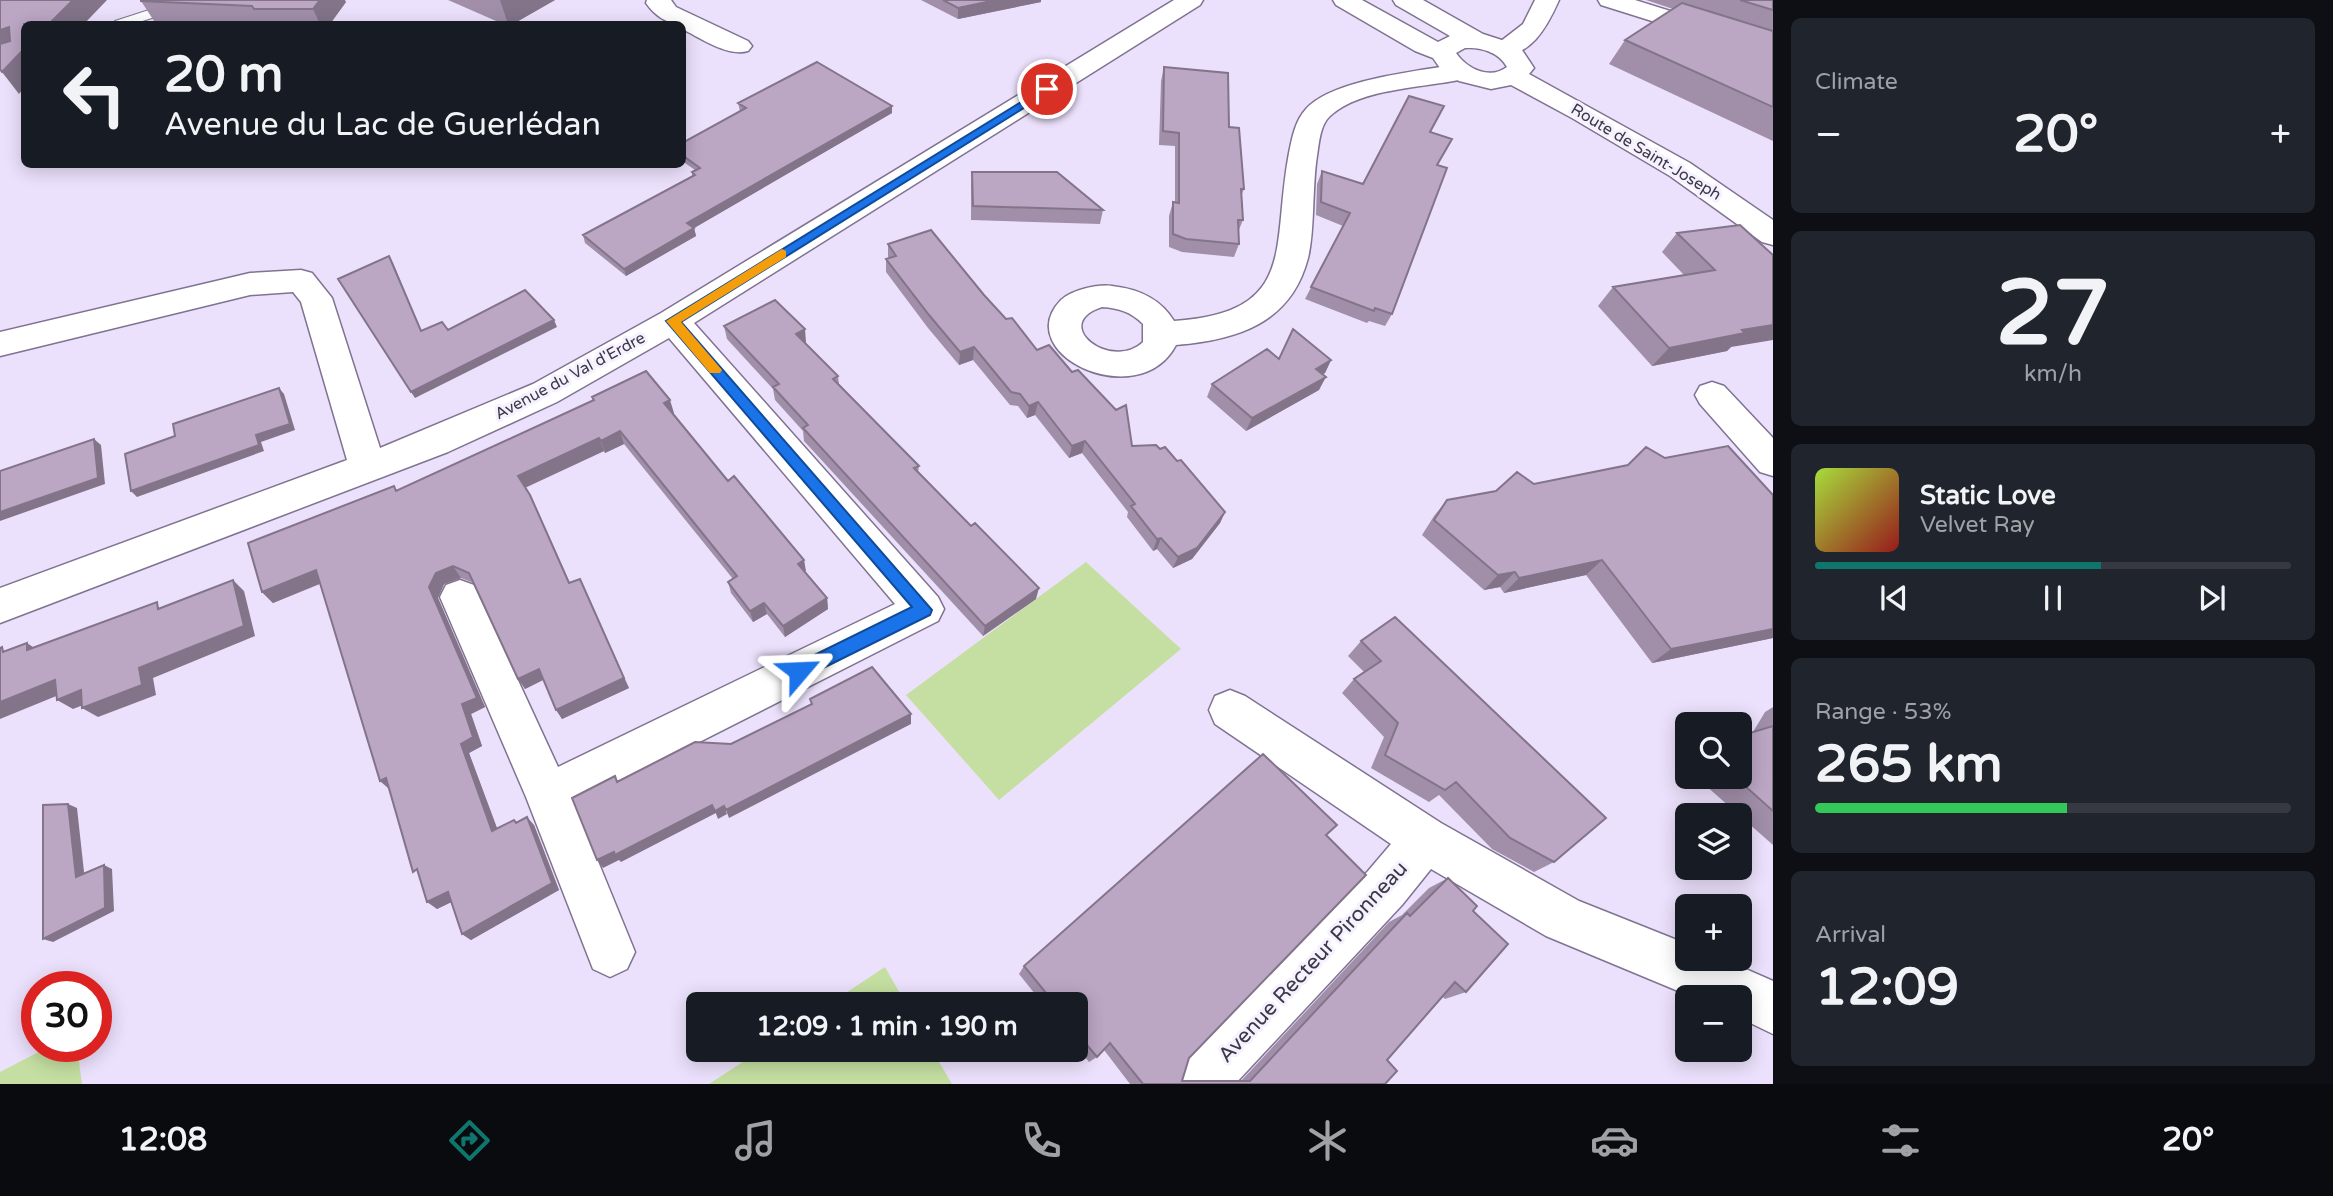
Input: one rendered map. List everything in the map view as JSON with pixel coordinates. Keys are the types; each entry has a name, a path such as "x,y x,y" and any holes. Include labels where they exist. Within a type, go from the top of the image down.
{"street":[{"path":"659,0 658,4 667,12 739,46"},
{"name":"Avenue du Val d'Erdre","path":"0,606 368,468 514,408 673,321 1191,0"},
{"path":"1345,0 1478,79 1499,80 1515,76 1521,68 1517,58 1505,48 1475,40 1405,0"},
{"path":"1505,48 1532,32 1547,0"},
{"path":"1610,0 1773,51"},
{"path":"1451,63 1447,46 1459,41 1475,40"},
{"path":"1161,334 1227,328 1252,315 1273,296 1293,257 1306,133 1316,114 1344,95 1451,63"},
{"name":"Route de Saint-Joseph","path":"1515,76 1676,168 1725,199 1773,235"},
{"path":"0,344 250,284 301,281 316,298 368,468"},
{"path":"548,795 924,610 673,321"},
{"path":"1712,395 1773,462"},
{"path":"460,597 548,795 610,952"},
{"path":"1230,710 1425,839 1563,919 1745,993 1773,1009"},
{"name":"Avenue Recteur Pironneau","path":"1199,1084 1385,888 1425,839"}],"lane":[{"path":"129,21 194,0"}],"green space":[{"path":"1086,562 1181,649 999,800 906,695"},
{"path":"885,967 899,992 847,992"},
{"path":"21,1061 79,1062 82,1084 0,1084 0,1072"},
{"path":"743,1062 939,1062 952,1084 709,1084"}],"building":[{"path":"0,0 73,0 52,21 21,21 21,52 2,72 0,44 10,41 9,27 0,30"},
{"path":"141,0 320,0 313,9 254,9 252,6"},
{"path":"943,0 996,0 958,8"},
{"path":"1740,0 1773,0 1773,10"},
{"path":"1682,3 1773,31 1773,107 1625,40"},
{"path":"817,62 892,106 687,223 694,228 624,269 583,235 695,175 692,172 700,168 686,158 686,141 746,108 738,103"},
{"path":"1164,67 1228,73 1229,127 1239,128 1244,189 1241,189 1243,220 1238,220 1239,244 1186,239 1173,234 1173,202 1179,203 1179,133 1163,131"},
{"path":"1409,96 1444,106 1430,132 1452,139 1437,165 1447,168 1392,314 1375,308 1374,311 1311,287 1350,213 1321,202 1322,171 1363,184"},
{"path":"972,172 1057,172 1103,210 973,206"},
{"path":"1740,225 1773,255 1773,325 1669,348 1613,287 1715,270 1677,233"},
{"path":"931,230 984,295 1006,319 1012,318 1037,350 1049,345 1072,372 1078,370 1116,410 1126,405 1132,446 1156,445 1160,449 1165,447 1177,461 1181,460 1225,512 1197,548 1178,557 1161,538 1157,539 1131,506 1135,504 1085,441 1072,446 1038,402 1029,406 1020,394 1011,392 974,347 960,352 929,315 886,259 896,256 888,244"},
{"path":"389,256 421,331 442,322 448,330 525,290 554,320 411,392 338,279"},
{"path":"775,300 805,329 796,334 838,376 833,379 919,466 914,468 971,526 975,523 1039,588 985,626 803,428 808,425 773,387 779,384 724,326"},
{"path":"1293,329 1331,360 1316,369 1326,377 1252,418 1212,384 1267,349 1279,359"},
{"path":"646,371 670,400 664,403 728,481 734,476 804,560 798,564 827,598 783,626 764,603 750,611 728,582 737,576 620,431 518,476 530,495 569,583 580,579 624,678 556,710 539,669 518,679 469,573 453,566 436,573 429,587 477,698 462,704 473,737 461,744 492,831 527,817 552,883 462,934 448,892 427,902 417,869 413,872 386,778 380,781 316,570 262,592 248,543 394,486 396,491 594,400 592,397"},
{"path":"279,388 290,424 256,435 259,445 131,491 125,454 175,436 173,424"},
{"path":"94,439 98,478 0,512 0,471"},
{"path":"1728,446 1773,495 1773,629 1671,649 1602,560 1519,578 1515,572 1498,575 1434,520 1447,500 1496,491 1517,472 1534,484 1628,465 1646,447 1665,458"},
{"path":"233,580 244,626 139,668 142,685 82,708 81,690 57,700 55,680 0,702 0,648 2,647 3,652 27,643 27,650 157,602 158,609"},
{"path":"1395,617 1606,818 1554,862 1510,838 1456,782 1445,790 1385,755 1398,723 1354,679 1381,661 1361,641"},
{"path":"872,667 911,714 726,810 724,806 715,811 712,805 615,855 614,852 597,860 572,798 615,776 617,782 695,742 731,744 812,704 810,699"},
{"path":"1773,726 1773,811 1748,789 1752,789 1752,732"},
{"path":"1263,754 1337,825 1326,835 1366,875 1189,1058 1182,1081 1250,1081 1407,913 1410,916 1448,878 1477,906 1473,911 1508,944 1466,992 1455,982 1387,1060 1397,1071 1385,1084 1143,1084 1110,1043 1097,1057 1088,1046 1088,992 1045,992 1024,966"},
{"path":"68,804 76,877 104,865 105,908 43,939 43,805"}],"slow traffic":[{"path":"715,370 673,321 782,254"}],"route":[{"path":"799,671 924,610 673,321 1047,89"}]}
